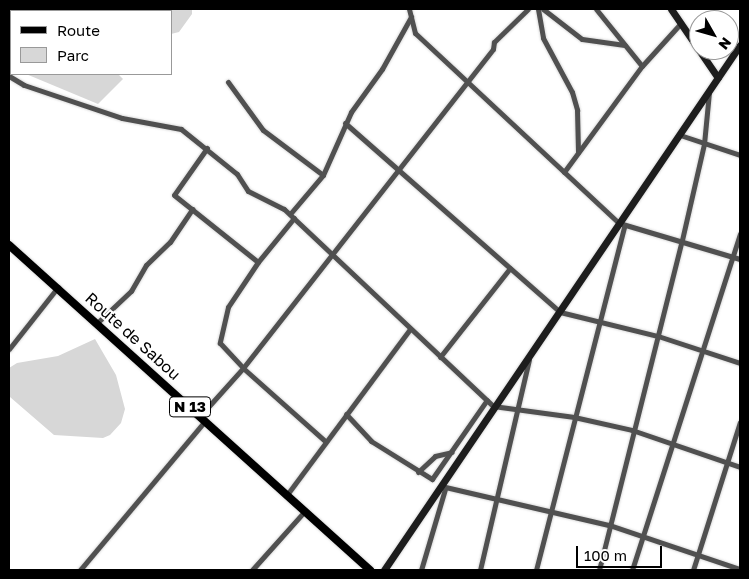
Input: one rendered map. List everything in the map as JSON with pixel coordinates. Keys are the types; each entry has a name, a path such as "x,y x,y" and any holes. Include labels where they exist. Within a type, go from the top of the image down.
{"main road":[{"name":"Route de Sabou","path":"9,245 58,287 303,513 370,570"}],"street":[{"path":"410,9 415,33 622,225 682,240 740,259"},
{"path":"80,570 243,368 397,168 493,49 494,42 528,9"},
{"path":"538,9 543,38 572,92 577,110 578,152"},
{"path":"543,9 582,39 625,45"},
{"path":"596,9 642,66"},
{"path":"671,9 718,78"},
{"path":"325,441 243,368 220,344 228,307 258,262 323,175 345,124 400,40 411,16"},
{"path":"564,172 642,66 681,23"},
{"path":"384,570 443,487 493,406 622,225 740,45"},
{"path":"9,76 24,85 122,118 181,129 237,174 248,191 273,202 292,216 329,255 493,406 517,407 632,430 740,467"},
{"path":"228,82 262,130 283,142 323,175"},
{"path":"599,570 632,430 682,240 704,144 709,92"},
{"path":"345,124 560,312 658,336 740,363"},
{"path":"680,135 740,155"},
{"path":"206,148 174,195 258,262"},
{"path":"97,323 130,291 146,265 170,242 192,209"},
{"path":"536,570 622,225"},
{"path":"632,570 740,234"},
{"path":"440,357 510,268"},
{"path":"9,349 58,287"},
{"path":"286,496 410,329"},
{"path":"480,570 530,354"},
{"path":"346,414 371,441 432,479 487,400"},
{"path":"693,570 740,422"},
{"path":"418,472 434,456 452,452"},
{"path":"443,487 609,525 740,569"},
{"path":"420,570 443,487"},
{"path":"252,570 303,513"}],"green space":[{"path":"192,9 192,14 179,32 172,34 172,10 55,10"},
{"path":"28,75 119,75 123,79 98,104"},
{"path":"95,339 116,375 125,409 121,423 110,435 103,438 54,435 10,397 9,368 17,363 58,356"}]}
